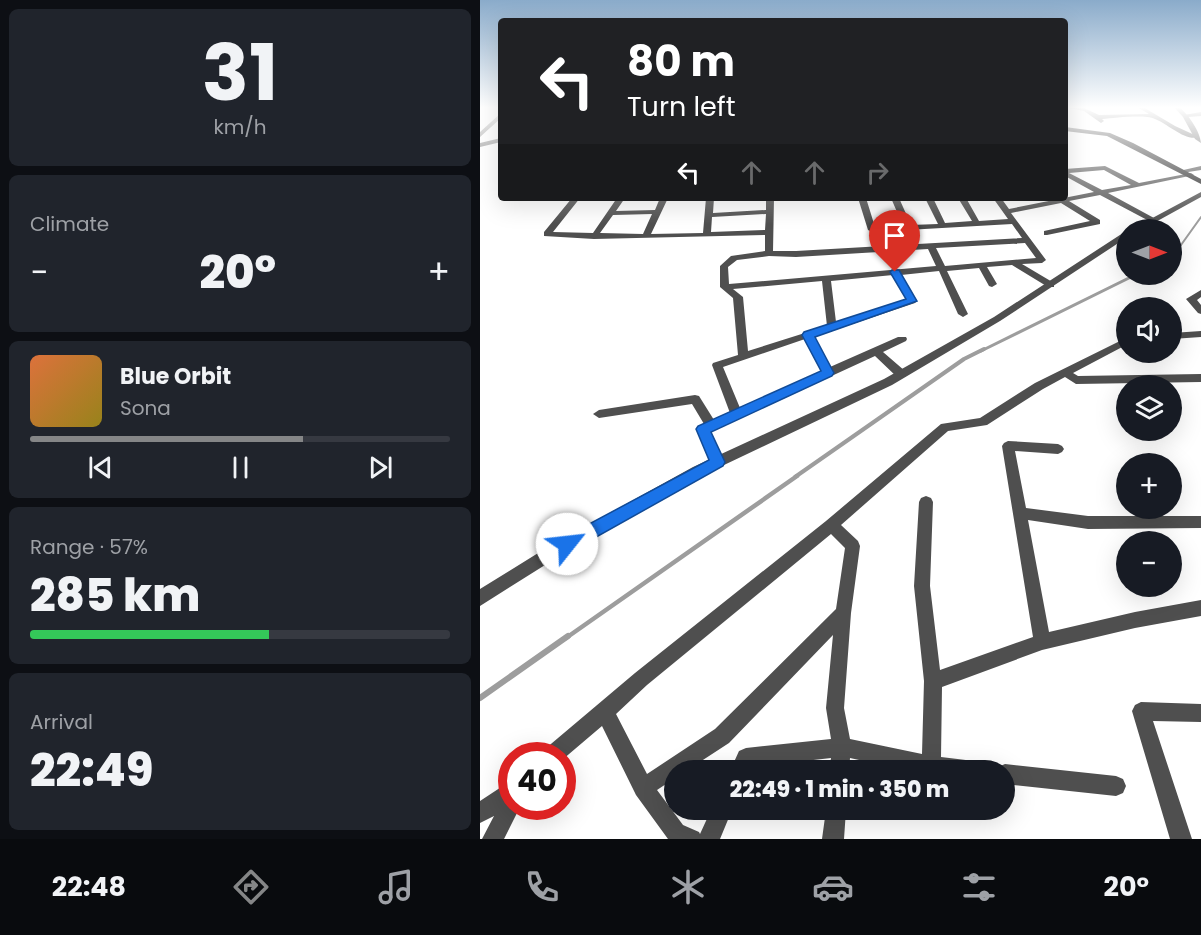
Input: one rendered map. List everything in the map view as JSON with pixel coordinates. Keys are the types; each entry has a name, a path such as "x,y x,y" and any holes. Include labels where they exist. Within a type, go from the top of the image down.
{"main road":[{"path":"1132,146 1201,182"}],"street":[{"path":"1068,172 1105,168 1139,186"},
{"path":"1182,171 1201,168"},
{"path":"1068,174 1149,219"},
{"path":"1068,198 1191,176"},
{"path":"1153,219 1201,194"},
{"path":"574,201 547,234 594,237 770,232"},
{"path":"594,237 619,201"},
{"path":"646,235 662,201"},
{"path":"707,235 710,201"},
{"path":"769,253 770,201"},
{"path":"863,201 872,230 1015,221"},
{"path":"896,201 908,228"},
{"path":"930,201 943,226"},
{"path":"964,201 977,224"},
{"path":"725,287 1042,260 1000,201"},
{"path":"1008,211 1051,201"},
{"path":"1047,233 1097,222 1063,201"},
{"path":"610,213 657,212"},
{"path":"709,215 771,212"},
{"path":"743,356 738,297 725,287 724,266 727,262 741,256 1028,240"},
{"path":"480,598 548,555 717,462 901,374 998,319 1116,242"},
{"path":"930,246 963,314"},
{"path":"1014,263 1051,285"},
{"path":"982,266 992,284"},
{"path":"736,414 717,365 912,301 895,272"},
{"path":"826,278 832,327"},
{"path":"1201,293 1191,299 1201,311"},
{"path":"1182,335 1201,334"},
{"path":"808,335 828,373"},
{"path":"717,462 703,429 902,339"},
{"path":"569,742 641,679 831,525 945,427 983,422 1039,386 1116,346"},
{"path":"876,351 901,374"},
{"path":"1065,372 1076,380 1201,378"},
{"path":"598,414 695,399 711,426"},
{"path":"1042,642 1008,446 1058,449"},
{"path":"926,502 922,586 933,681 931,760"},
{"path":"1021,513 1090,523 1199,526"},
{"path":"831,525 853,546 843,613 835,708 842,747 840,760"},
{"path":"933,681 1042,642 1135,620 1201,608"},
{"path":"643,788 722,736 843,613"},
{"path":"1181,839 1141,711 1201,713"},
{"path":"605,712 643,788 676,833 692,839"},
{"path":"745,760 746,758 842,747 903,760"},
{"path":"1015,775 1116,786"},
{"path":"480,813 498,800"},
{"path":"494,839 503,820"},
{"path":"709,839 718,820"},
{"path":"833,839 835,820"}],"waterway":[{"path":"1182,244 1201,217"},
{"path":"981,351 1116,284"},
{"path":"795,477 964,359 984,349"},
{"path":"566,638 797,476"},
{"path":"480,698 568,636"}],"route":[{"path":"567,544 717,462 703,429 828,373 808,335 912,301 895,272"}]}
